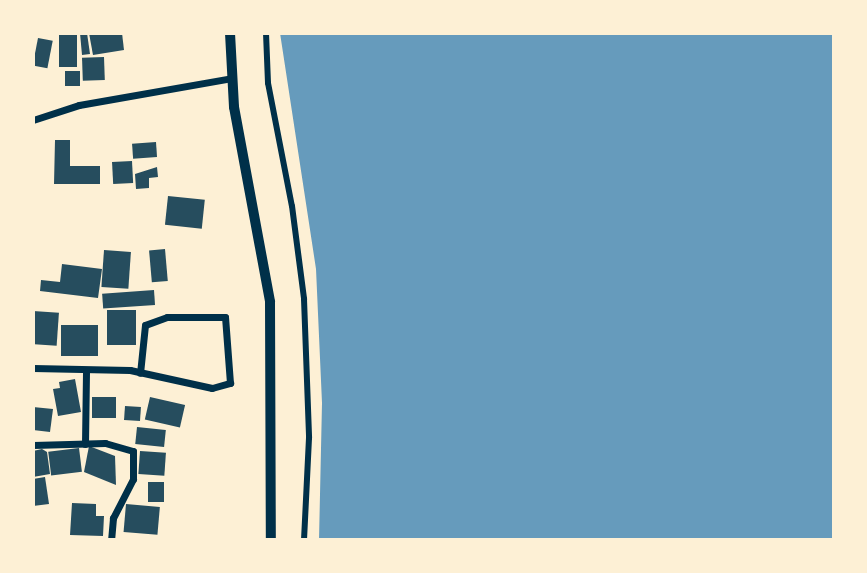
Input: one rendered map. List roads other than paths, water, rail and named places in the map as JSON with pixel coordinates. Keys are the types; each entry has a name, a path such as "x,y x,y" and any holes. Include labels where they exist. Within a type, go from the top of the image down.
{"street":[{"path":"230,33 232,78 270,302 274,355 271,540"},
{"path":"266,33 268,83 292,206 304,299 309,438 304,540"},
{"path":"33,120 79,105 232,78"},
{"path":"33,368 140,373 212,388 230,383 225,317 167,317 145,325 140,373"},
{"path":"85,444 86,371"},
{"path":"33,445 126,446 133,451 132,479 117,507 111,540"}],"water":[{"path":"280,33 834,33 834,540 319,540 322,403 316,269"}]}
